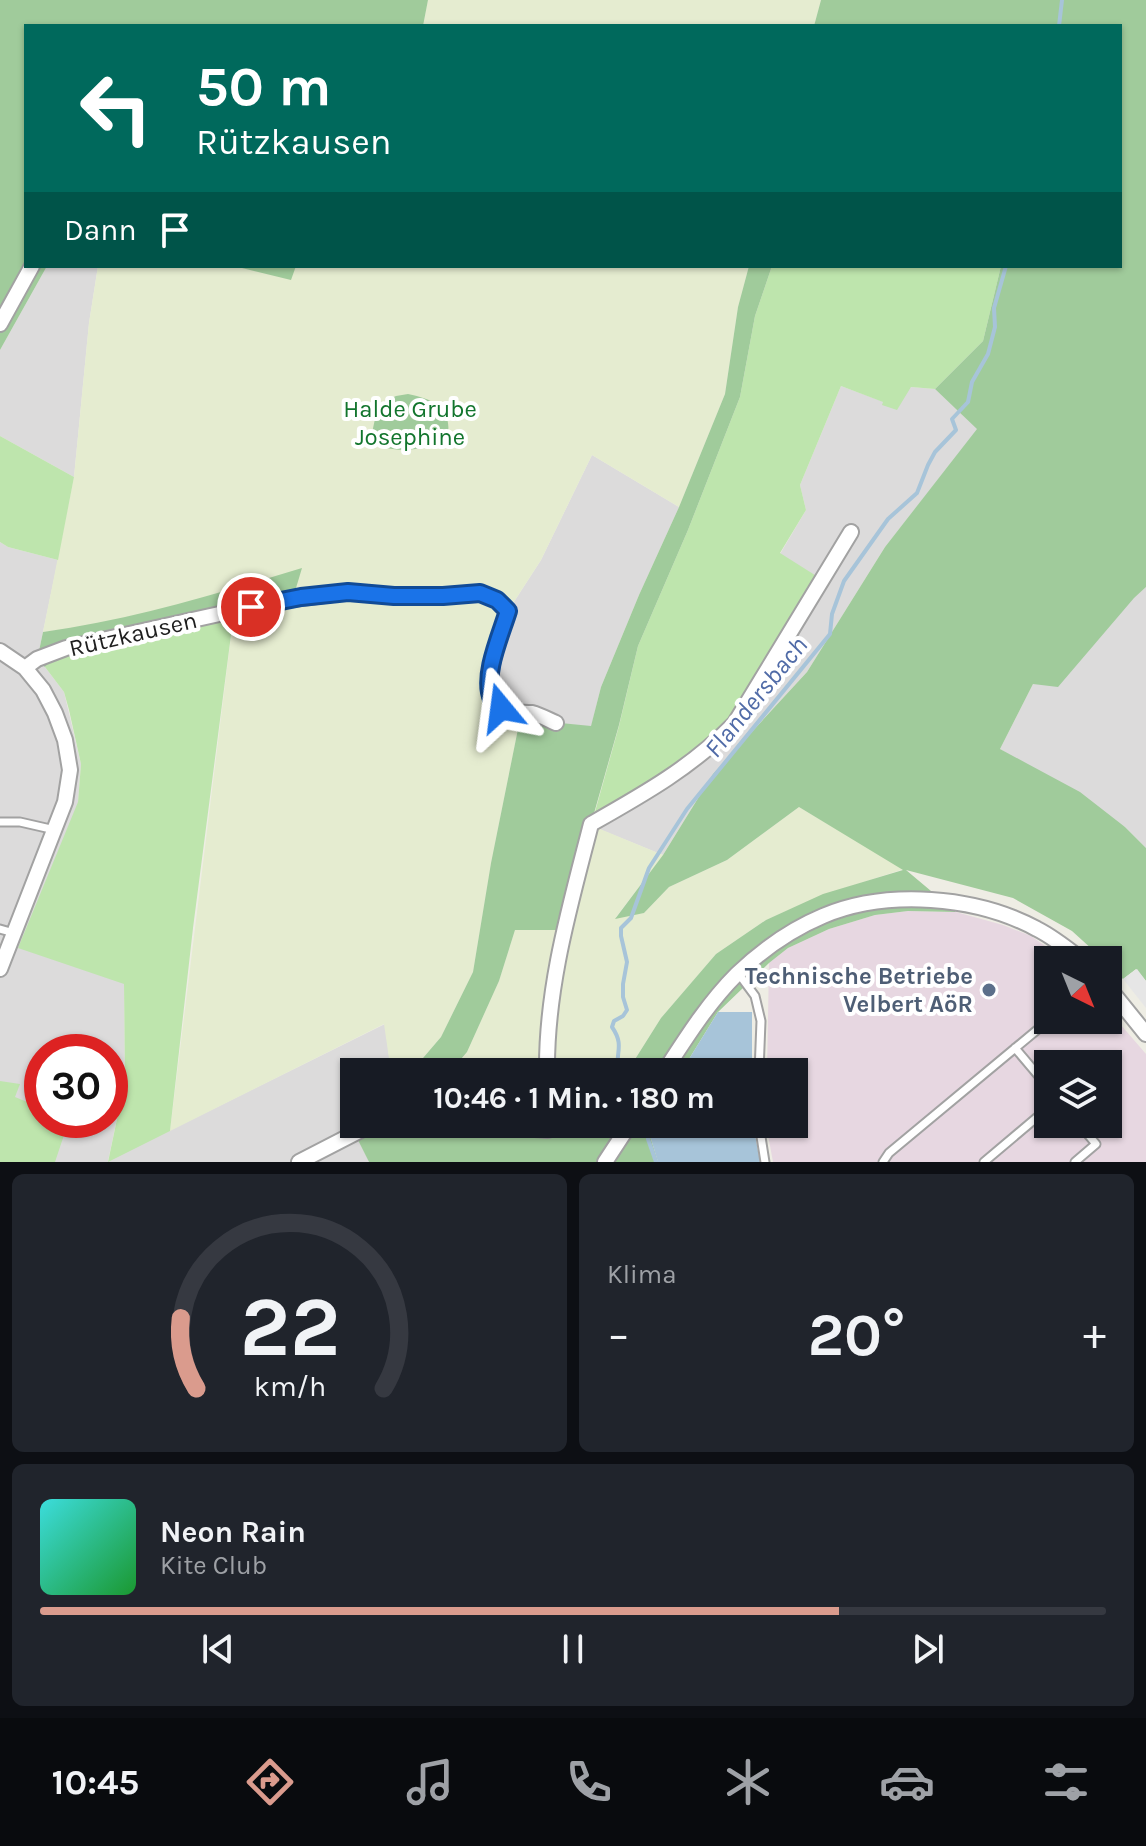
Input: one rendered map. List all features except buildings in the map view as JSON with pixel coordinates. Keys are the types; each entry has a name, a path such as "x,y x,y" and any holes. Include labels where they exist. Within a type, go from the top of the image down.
{"street":[{"path":"0,324 31,268"},
{"path":"548,1058 549,1019 559,950 591,824 685,767 712,747 735,723 851,532"},
{"name":"Rützkausen","path":"25,668 37,659 66,648 301,597 348,592 394,596 480,593 497,600 508,611 489,680 493,700 501,708 535,714 556,723"},
{"path":"0,651 25,668 43,690 65,740 70,770 65,802 55,830 7,931 0,969"},
{"path":"673,1058 708,1007 738,973 782,938 824,916 870,903 916,899 960,902 1037,928 1064,946"},
{"path":"1122,1004 1146,1034"},
{"path":"299,1162 346,1138"},
{"path":"605,1162 621,1138"}],"lane":[{"path":"0,822 20,822 55,830"},
{"path":"738,973 755,996 761,1021 760,1058"},
{"path":"883,1162 889,1153 1034,1032"},
{"path":"1015,1048 1034,1070"},
{"path":"984,1162 1034,1120"},
{"path":"761,1138 765,1162"},
{"path":"1075,1162 1096,1144 1091,1138"}],"shaded area":[{"path":"46,268 98,268 89,323 74,477 0,436 0,350"},
{"path":"841,386 884,402 883,405 911,387 935,389 978,429 885,547 807,672 713,774 663,855 599,829 593,819 817,577 780,554 806,510 800,485"},
{"path":"592,455 679,507 601,687 591,727 500,716 485,695 487,667 499,625 541,560"},
{"path":"0,542 8,547 58,560 39,651 28,655 45,667 64,692 81,764 78,802 124,984 125,1034 24,1034 24,1138 113,1138 108,1161 385,1024 389,1058 340,1058 340,1138 363,1138 359,1140 369,1162 0,1162"},
{"path":"1146,587 1146,848 1125,827 1000,749 1033,684"},
{"path":"908,911 956,912 1003,925 1031,936 1045,946 1034,946 1034,1034 1122,1034 1122,1026 1146,1054 1146,1162 773,1162 769,1138 808,1138 808,1058 767,1058 769,963 788,948 829,929 875,915"},
{"path":"1137,969 1146,981 1146,1008 1123,979"}],"green space":[{"path":"0,0 428,0 423,24 24,24 24,268 46,268 0,350"},
{"path":"428,0 821,0 815,24 423,24"},
{"path":"821,0 1146,0 1146,587 1058,687 1033,684 1000,749 1080,792 1125,827 1146,848 1146,981 1136,969 1122,978 1122,946 1089,946 1072,931 1013,898 906,870 956,912 908,911 875,915 829,929 788,948 769,963 718,1012 690,1058 636,1058 661,1018 716,954 766,920 823,894 903,870 799,807 727,860 669,887 644,913 615,919 663,855 713,774 807,672 885,547 977,429 935,389 983,341 1001,268 1122,268 1122,24 815,24"},
{"path":"98,268 243,268 290,279 295,268 748,268 738,307 725,394 679,507 592,455 541,560 499,625 487,667 485,695 500,716 520,719 473,972 441,1037 423,1058 389,1058 384,1024 170,1131 234,612 205,598 90,626 43,632 74,477 89,323"},
{"path":"242,268 295,268 291,280"},
{"path":"748,268 771,268 755,316 740,397 638,646 561,930 515,930 499,981 467,1052 462,1058 423,1058 441,1037 473,972 520,719 591,726 601,687 725,394 738,307"},
{"path":"771,268 1001,268 983,341 935,389 911,387 897,410 841,386 800,485 806,510 780,553 818,577 726,728 695,753 593,819 638,646 740,397 755,316"},
{"name":"Halde Grube Josephine","path":"408,394 428,400 442,409 448,423 446,443 398,450 370,442 381,403"},
{"path":"0,436 74,477 58,560 8,547 0,542"},
{"path":"302,568 293,598 52,659 45,667 28,655 39,651 43,632 206,597"},
{"path":"234,612 170,1131 108,1162 113,1138 128,1138 128,1034 125,1034 124,984 18,948 78,802 81,764 69,710 64,692 45,667 51,659"},
{"path":"799,807 904,869 823,895 766,920 716,954 661,1018 636,1058 462,1058 499,981 515,930 593,819 600,829 663,855 616,917 644,913 669,887 727,860"},
{"path":"0,1081 20,1084 15,1097 24,1101 24,1138 63,1138 55,1162 0,1162"},
{"path":"651,1138 658,1162 369,1162 358,1140"}],"water":[{"path":"718,1012 752,1012 752,1058 690,1058"},
{"path":"651,1138 756,1138 760,1162 658,1162"}],"waterway":[{"name":"Flandersbach","path":"1059,24 1062,0"},
{"name":"Flandersbach","path":"618,1058 619,1044 612,1027 614,1021 627,1010 623,997 627,962 621,928 631,918 649,868 687,809 830,634 832,614 844,581 888,519 917,493 935,452 956,430 952,419 968,402 972,382 988,354 995,327 994,308 1005,268"},
{"name":"Flandersbach","path":"648,1139 656,1162"}],"place":[{"name":"Technische Betriebe Velbert AöR","path":"989,990"}],"route":[{"path":"251,607 348,592 394,596 480,593 497,600 508,611 489,680 493,700 501,708"}]}
